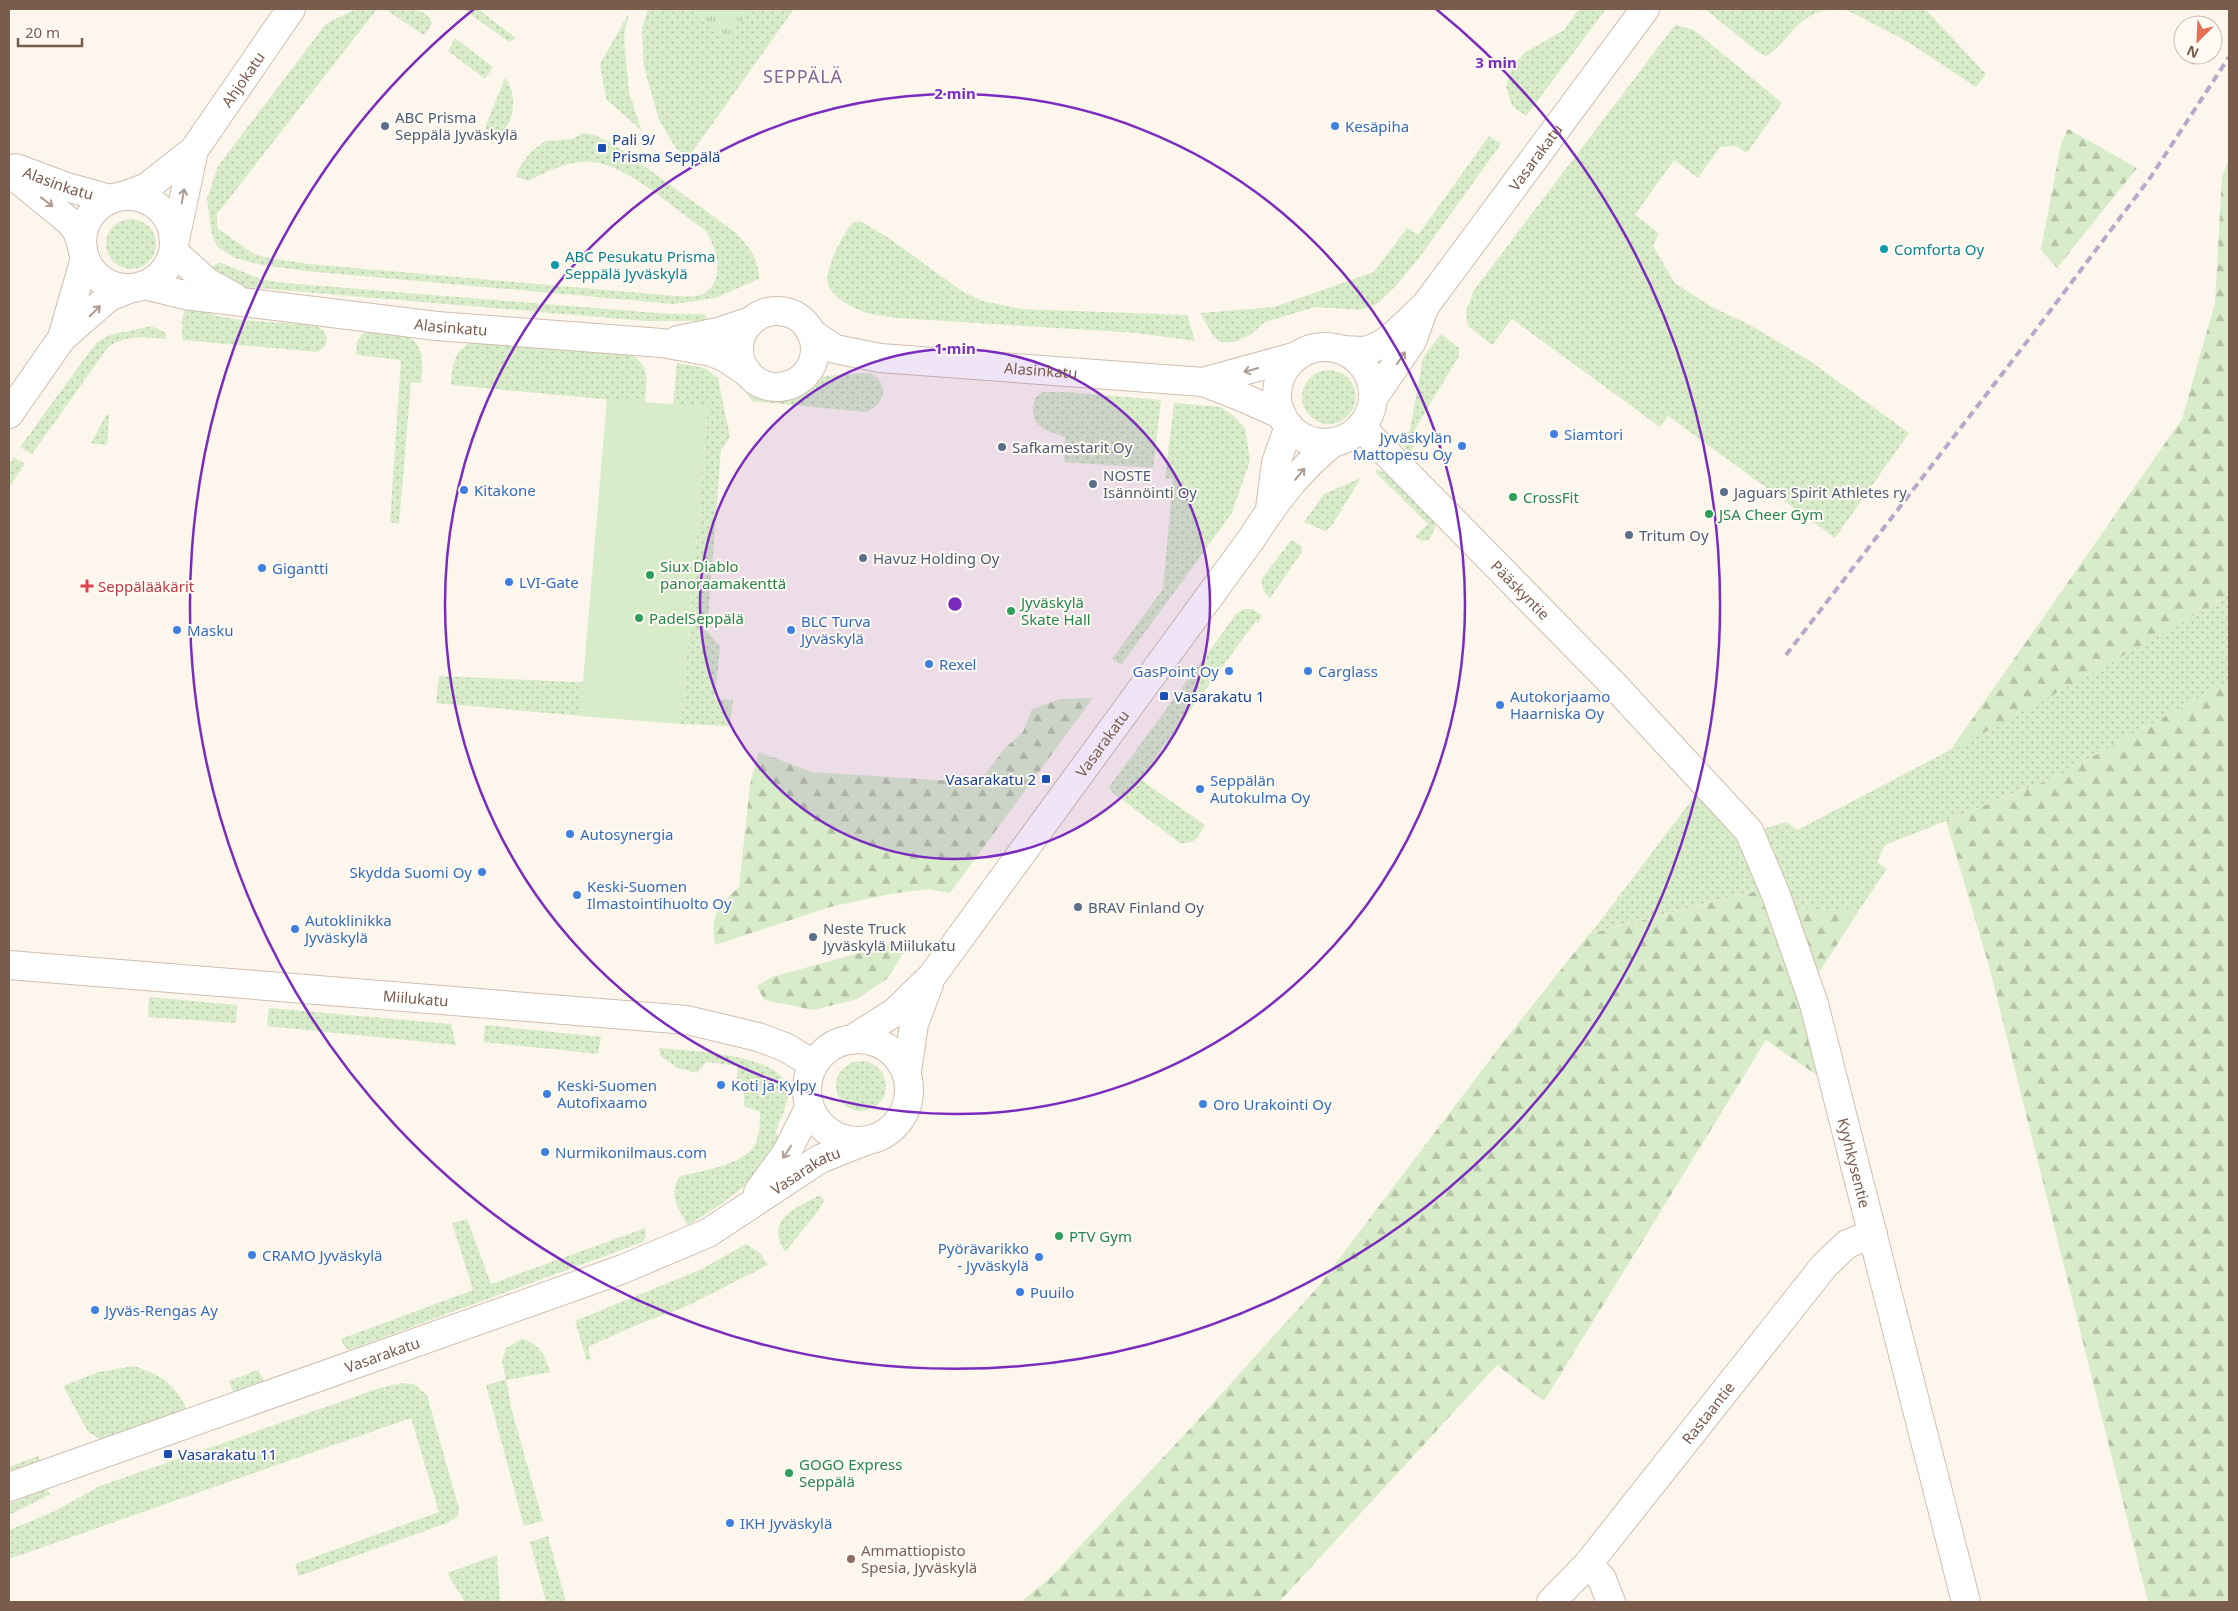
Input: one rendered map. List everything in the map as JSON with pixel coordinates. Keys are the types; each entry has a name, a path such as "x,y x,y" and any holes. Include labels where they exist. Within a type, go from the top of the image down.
{"street":[{"name":"Ahjokatu","path":"117,198 147,186 194,150 291,9"},
{"name":"Vasarakatu","path":"1342,350 1362,351 1372,349 1384,342 1425,306 1644,9"},
{"name":"Ahjokatu","path":"174,247 194,150"},
{"name":"Alasinkatu","path":"9,165 66,186 117,198"},
{"name":"Alasinkatu","path":"9,172 70,222 77,231 84,253"},
{"path":"9,414 62,338 109,297 137,287 163,273 174,247 170,221 155,204 140,197 117,198 99,206 85,225 82,237 84,253 95,274 103,280 112,285 137,287"},
{"name":"Alasinkatu","path":"174,247 208,282 242,301"},
{"path":"62,338 84,253"},
{"name":"Alasinkatu","path":"137,287 185,295 437,326 662,343 712,352 747,372"},
{"name":"Vasarakatu","path":"1373,398 1412,341 1425,306"},
{"path":"772,311 783,311 794,315 804,322 811,333 814,357 809,369 801,378 788,385 773,386 758,382 747,372 739,355 739,346 745,328 760,315 772,311"},
{"name":"Alasinkatu","path":"662,343 718,332 751,321"},
{"name":"Alasinkatu","path":"811,333 835,349 880,358 1203,382 1244,398 1286,421"},
{"path":"1319,347 1342,350 1362,364 1369,374 1373,398 1370,414 1361,427 1344,439 1321,443 1309,440 1286,421 1278,404 1279,383 1283,372 1297,356 1319,347"},
{"name":"Alasinkatu","path":"1203,382 1297,356"},
{"name":"Alasinkatu","path":"801,378 830,366 880,358"},
{"name":"Vasarakatu","path":"1270,509 1276,463 1286,421"},
{"name":"Pääskyntie","path":"1361,427 1613,684 1677,753"},
{"name":"Vasarakatu","path":"851,1040 895,1012 932,976 1252,538 1270,509 1312,459 1334,442"},
{"name":"Kyyhkysentie","path":"1677,753 1749,831 1776,895 1814,1004 1966,1602"},
{"name":"Miilukatu","path":"9,965 687,1020 758,1037 785,1048 813,1064"},
{"name":"Vasarakatu","path":"906,1072 914,1024 932,976"},
{"path":"851,1040 879,1043 891,1050 906,1072 910,1084 909,1099 904,1112 888,1132 879,1138 865,1141 837,1137 822,1128 809,1108 807,1080 813,1064 828,1047 851,1040"},
{"name":"Vasarakatu","path":"748,1206 787,1152 809,1108"},
{"name":"Vasarakatu","path":"9,1487 623,1269 708,1232 820,1160 865,1141"},
{"name":"Rastaantie","path":"1551,1602 1588,1564 1824,1266 1847,1244 1873,1234"},
{"path":"1588,1564 1602,1579 1611,1602"}],"green space":[{"path":"355,9 377,9 217,214 217,228 252,253 264,257 308,264 676,296 695,296 706,292 716,279 717,262 713,245 706,231 637,180 608,166 594,162 568,164 528,181 517,177 517,172 531,152 545,141 572,139 584,133 610,142 736,233 753,254 759,272 759,279 715,298 674,304 306,271 262,265 235,258 219,248 214,241 211,229 207,199 218,166 326,24"},
{"path":"385,9 412,9 419,11 429,18 432,24 425,34 422,34"},
{"path":"463,9 478,9 516,38 509,42"},
{"path":"648,9 794,9 688,158 675,147 659,120 644,67 642,28"},
{"path":"703,9 750,9 728,40 697,17"},
{"path":"1579,9 1606,9 1526,116 1512,106 1506,86 1512,66 1524,53 1564,30"},
{"path":"1705,9 1829,9 1818,12 1801,22 1767,56 1758,52"},
{"path":"1845,9 1925,9 1986,74 1976,87 1908,42"},
{"path":"629,13 624,36 629,93 642,131 606,99 600,64"},
{"path":"1675,25 1694,30 1782,103 1747,153 1736,146 1720,147 1698,178 1674,160 1635,215 1659,233 1653,246 1675,283 1710,306 1750,325 1810,361 1909,433 1835,538 1668,416 1660,427 1512,319 1492,345 1468,326 1466,312 1474,290"},
{"path":"455,38 493,67 485,79 448,51"},
{"path":"505,78 512,93 512,113 505,129 498,134 490,136 486,132 486,125"},
{"path":"2068,129 2137,168 2057,268 2041,250 2061,144"},
{"path":"1489,136 1501,144 1419,258 1394,288 1377,304 1360,310 1315,307 1265,322 1250,335 1234,342 1220,342 1212,334 1200,313 1274,307 1374,272 1407,228 1418,235"},
{"path":"2229,159 2229,595 1949,752 2182,419 2215,303 2222,177"},
{"path":"131,219 141,221 149,226 154,234 156,244 154,254 149,262 141,267 131,269 121,267 113,262 108,254 106,244 108,234 113,226 121,221"},
{"path":"860,221 886,236 963,292 983,301 1020,309 1187,315 1195,341 1137,333 896,318 861,311 837,297 828,284 829,270 835,252 852,223"},
{"path":"219,262 263,280 285,283 669,314 705,314 708,321 646,321 244,287 222,279 208,270"},
{"path":"188,306 218,316 241,320 314,325 323,330 327,337 326,345 318,352 182,340 183,317"},
{"path":"151,326 166,333 166,339 129,338 108,347 32,454 20,447 96,343 110,335"},
{"path":"373,331 408,337 415,341 422,356 421,383 411,382 399,524 390,522 401,360 356,355 357,341 362,334"},
{"path":"1441,334 1459,348 1459,356 1416,428 1411,454 1399,442 1410,430 1423,358"},
{"path":"474,341 633,355 639,360 645,371 647,382 645,403 451,385 455,358 462,349"},
{"path":"677,363 705,368 718,378 730,437 721,450 707,631 720,646 715,699 733,700 730,726 681,724 708,407 673,405"},
{"path":"1329,370 1339,372 1348,378 1354,387 1356,397 1354,407 1348,416 1339,422 1329,424 1319,422 1310,416 1304,407 1302,397 1304,387 1310,378 1319,372"},
{"path":"870,373 881,382 883,394 872,409 865,412 752,401 739,383 740,374 752,385 763,391 773,393 792,389 827,376"},
{"path":"1043,392 1066,392 1161,400 1153,468 1064,462 1065,437 1044,429 1035,420 1033,414 1035,398"},
{"name":"PadelSeppälä","path":"607,399 708,407 681,724 580,716"},
{"path":"1174,403 1220,407 1234,416 1245,428 1250,461 1232,513 1121,665 1112,659 1163,589 1173,479 1165,478"},
{"path":"106,415 109,415 107,445 91,443"},
{"path":"14,457 25,464 9,487 9,464"},
{"path":"1377,469 1385,473 1438,522 1429,540 1421,541 1415,536 1428,524 1375,472"},
{"path":"1361,478 1331,527 1325,531 1304,522 1324,494"},
{"path":"1291,540 1302,546 1302,552 1270,598 1264,592 1261,580"},
{"path":"2229,595 2229,681 2056,777 1885,845 1877,862 1887,869 1857,913 1787,907 1759,890 1591,933 1698,792 1734,837 1787,822 1797,830 2015,715"},
{"path":"1245,609 1253,609 1262,616 1258,623 1256,621 1140,779 1205,825 1193,841 1180,843 1113,793 1109,787 1237,613"},
{"path":"439,676 596,683 593,717 436,703"},
{"path":"2229,681 2229,1602 2148,1602 1989,966 1946,821 2056,777"},
{"path":"1093,698 950,893 928,889 890,894 830,907 715,945 714,925 717,912 725,900 739,887 750,784 759,752 812,772 968,782 986,773 1005,748 1023,732 1032,709 1060,699"},
{"path":"1760,890 1787,906 1858,912 1800,1002 1821,1078 1766,1040 1544,1401 1497,1365 1279,1602 1021,1602 1051,1577 1187,1432 1317,1288 1498,1049 1589,934"},
{"path":"913,938 888,978 857,999 814,1010 764,1000 757,986 772,977"},
{"path":"149,997 237,1005 236,1023 148,1017"},
{"path":"269,1008 451,1024 456,1045 267,1026"},
{"path":"485,1025 601,1037 598,1054 483,1042"},
{"path":"659,1048 708,1052 747,1059 777,1072 785,1082 788,1095 776,1133 782,1143 755,1178 720,1205 688,1225 676,1201 676,1182 680,1176 726,1165 749,1152 757,1139 760,1112 744,1106 744,1084 737,1081 738,1066 707,1062 697,1073 678,1068 660,1056"},
{"path":"861,1061 870,1063 881,1072 886,1086 884,1095 875,1106 861,1111 852,1109 841,1100 836,1086 838,1077 847,1066"},
{"path":"820,1195 824,1200 819,1210 785,1252 779,1241 778,1231 781,1223 793,1210"},
{"path":"467,1219 491,1284 645,1228 646,1235 643,1242 349,1350 344,1346 341,1339 473,1290 452,1223"},
{"path":"746,1244 760,1253 768,1265 683,1308 641,1323 588,1347 591,1359 587,1361 575,1321 702,1269"},
{"path":"522,1339 533,1344 541,1351 550,1372 506,1380 512,1411 543,1521 524,1526 486,1385 506,1379 502,1361 506,1348"},
{"path":"135,1366 166,1381 187,1409 102,1440 88,1432 63,1386 98,1372"},
{"path":"258,1370 264,1381 233,1392 229,1381"},
{"path":"402,1383 414,1384 427,1395 459,1509 458,1516 447,1523 299,1576 295,1564 439,1512 411,1418 9,1559 9,1530 53,1512 100,1486 380,1388"},
{"path":"38,1456 41,1462 9,1474 9,1467"},
{"path":"46,1489 51,1494 9,1515 9,1504"},
{"path":"548,1536 566,1602 546,1602 530,1542"},
{"path":"497,1555 500,1602 465,1602 447,1573"}],"railway":[{"path":"1786,655 2150,178 2229,57"}],"place":[{"name":"ABC Prisma Seppälä Jyväskylä","path":"385,126"},
{"name":"Kesäpiha","path":"1335,126"},
{"name":"Pali 9/ Prisma Seppälä","path":"602,148"},
{"name":"Comforta Oy","path":"1884,249"},
{"name":"ABC Pesukatu Prisma Seppälä Jyväskylä","path":"555,265"},
{"name":"Siamtori","path":"1554,434"},
{"name":"Jyväskylän Mattopesu Oy","path":"1462,446"},
{"name":"Safkamestarit Oy","path":"1002,447"},
{"name":"NOSTE Isännöinti Oy","path":"1093,484"},
{"name":"Kitakone","path":"464,490"},
{"name":"Jaguars Spirit Athletes ry","path":"1724,492"},
{"name":"CrossFit","path":"1513,497"},
{"name":"JSA Cheer Gym","path":"1709,514"},
{"name":"Tritum Oy","path":"1629,535"},
{"name":"Havuz Holding Oy","path":"863,558"},
{"name":"Gigantti","path":"262,568"},
{"name":"Siux Diablo panoraamakenttä","path":"650,575"},
{"name":"LVI-Gate","path":"509,582"},
{"name":"Seppälääkärit","path":"87,586"},
{"name":"Jyväskylä Skate Hall","path":"1011,611"},
{"name":"PadelSeppälä","path":"639,618"},
{"name":"Masku","path":"177,630"},
{"name":"BLC Turva Jyväskylä","path":"791,630"},
{"name":"Rexel","path":"929,664"},
{"name":"GasPoint Oy","path":"1229,671"},
{"name":"Carglass","path":"1308,671"},
{"name":"Vasarakatu 1","path":"1164,696"},
{"name":"Autokorjaamo Haarniska Oy","path":"1500,705"},
{"name":"Vasarakatu 2","path":"1046,779"},
{"name":"Seppälän Autokulma Oy","path":"1200,789"},
{"name":"Autosynergia","path":"570,834"},
{"name":"Skydda Suomi Oy","path":"482,872"},
{"name":"Keski-Suomen Ilmastointihuolto Oy","path":"577,895"},
{"name":"BRAV Finland Oy","path":"1078,907"},
{"name":"Autoklinikka Jyväskylä","path":"295,929"},
{"name":"Neste Truck Jyväskylä Miilukatu","path":"813,937"},
{"name":"Koti ja Kylpy","path":"721,1085"},
{"name":"Keski-Suomen Autofixaamo","path":"547,1094"},
{"name":"Oro Urakointi Oy","path":"1203,1104"},
{"name":"Nurmikonilmaus.com","path":"545,1152"},
{"name":"PTV Gym","path":"1059,1236"},
{"name":"CRAMO Jyväskylä","path":"252,1255"},
{"name":"Pyörävarikko - Jyväskylä","path":"1039,1257"},
{"name":"Puuilo","path":"1020,1292"},
{"name":"Jyväs-Rengas Ay","path":"95,1310"},
{"name":"Vasarakatu 11","path":"168,1454"},
{"name":"GOGO Express Seppälä","path":"789,1473"},
{"name":"IKH Jyväskylä","path":"730,1523"},
{"name":"Ammattiopisto Spesia, Jyväskylä","path":"851,1559"}],"district":[{"name":"SEPPÄLÄ","path":"803,76"}]}
